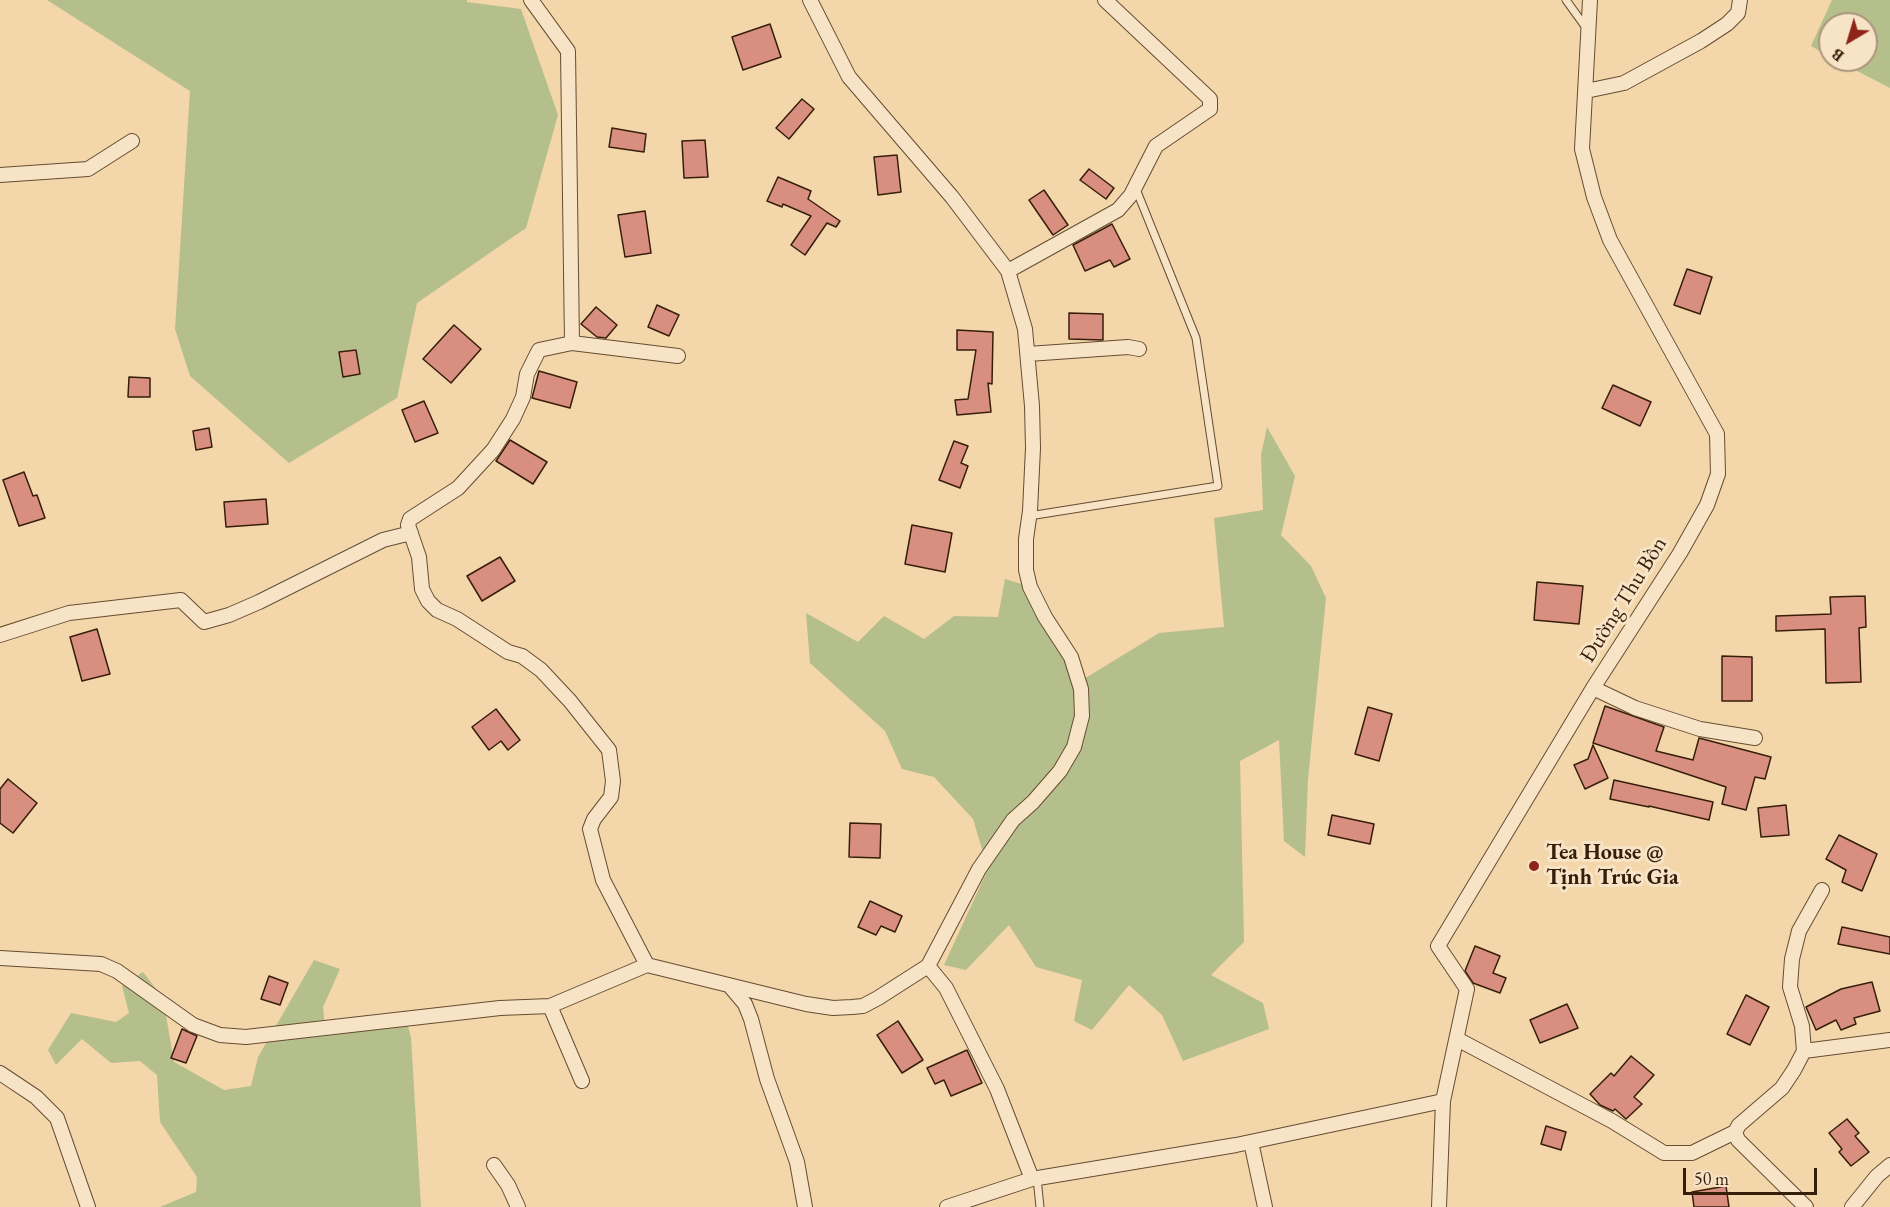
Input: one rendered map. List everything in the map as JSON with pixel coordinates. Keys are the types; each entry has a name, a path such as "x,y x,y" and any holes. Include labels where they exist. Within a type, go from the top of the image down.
{"street":[{"path":"531,0 568,51 572,343"},
{"path":"0,958 85,962 109,967 193,1024 206,1030 246,1037 500,1008 550,1006 647,965 806,1004 833,1008 862,1006 928,966 986,860 1012,820 1033,802 1060,771 1074,747 1082,716 1081,689 1071,657 1030,587 1026,570 1033,448 1028,354 1025,329 1008,271 952,198 849,77 810,0"},
{"path":"1008,271 1118,210 1131,195 1156,146 1210,109 1210,99 1105,0"},
{"name":"Đường Thu Bồn","path":"1439,1207 1443,1101 1467,988 1438,946 1593,688 1680,553 1707,505 1718,474 1717,434 1610,240 1594,197 1582,149 1590,34 1590,0"},
{"path":"1586,91 1624,83 1701,41 1727,24 1738,13 1740,0"},
{"path":"0,175 87,169 132,141"},
{"path":"647,965 607,889 590,829 594,819 611,796 613,774 609,750 570,701 541,670 522,656 507,652 457,618 437,610 428,601 422,589 419,556 408,525 410,519 458,488 493,450 513,419 523,397 527,374 539,350 572,343 678,356"},
{"path":"1028,354 1128,347 1139,349"},
{"path":"0,635 69,613 181,600 204,622 229,615 259,602 383,540 411,533"},
{"path":"1593,688 1635,708 1700,729 1755,738"},
{"path":"1456,1039 1612,1121 1664,1153 1679,1155 1692,1153 1735,1132 1739,1125 1782,1088 1804,1051 1802,1026 1790,987 1792,959 1799,931 1822,890"},
{"path":"928,966 946,988 997,1089 1034,1178"},
{"path":"729,985 745,1004 751,1019 767,1079 797,1162 805,1207"},
{"path":"550,1006 582,1081"},
{"path":"1804,1051 1890,1040"},
{"path":"0,1073 36,1097 57,1118 88,1207"},
{"path":"946,1207 1034,1178 1251,1142 1443,1101"},
{"path":"1735,1132 1738,1140 1806,1207"},
{"path":"1251,1142 1265,1207"},
{"path":"494,1165 508,1185 518,1207"},
{"path":"1852,1207 1877,1176 1890,1165"}],"lane":[{"path":"1566,0 1590,34"},
{"path":"1029,516 1218,486 1196,338 1135,187"},
{"path":"1034,1178 1040,1207"}],"green space":[{"path":"47,0 467,0 467,2 521,9 558,115 526,228 417,303 397,398 289,463 190,376 175,329 190,91"},
{"path":"1832,0 1890,0 1890,88 1859,72 1878,72 1878,12 1827,12"},
{"path":"1818,31 1818,50 1811,46"},
{"path":"1267,427 1295,476 1281,535 1311,566 1326,598 1308,779 1305,857 1284,841 1279,740 1240,761 1244,942 1211,975 1263,1003 1269,1029 1183,1061 1162,1015 1129,985 1092,1030 1074,1021 1082,980 1036,967 1009,925 966,970 944,965 988,869 973,819 934,777 902,769 885,731 810,663 806,613 858,642 884,616 924,639 954,616 998,617 1005,579 1034,588 1084,679 1159,633 1224,627 1214,518 1263,510 1261,455"},
{"path":"314,960 340,969 323,1007 325,1028 404,1013 411,1037 421,1207 160,1207 196,1192 197,1177 160,1122 157,1075 140,1061 111,1063 82,1039 56,1065 48,1050 71,1013 116,1022 129,1013 122,986 143,972 163,998 174,1062 224,1090 251,1086 258,1057"}],"building":[{"path":"770,24 781,57 743,70 732,37"},
{"path":"802,99 814,109 789,139 776,128"},
{"path":"612,128 646,134 644,152 609,147"},
{"path":"705,140 708,177 684,178 682,141"},
{"path":"897,155 901,192 878,195 874,157"},
{"path":"1089,169 1114,188 1106,199 1080,180"},
{"path":"778,177 811,191 808,199 840,221 836,227 827,223 805,255 791,245 811,216 783,204 782,207 767,201"},
{"path":"1044,190 1068,225 1053,235 1029,200"},
{"path":"645,211 651,253 625,257 618,215"},
{"path":"1112,224 1130,259 1114,267 1110,260 1085,271 1073,245"},
{"path":"1687,269 1712,277 1700,314 1674,305"},
{"path":"657,305 679,315 669,336 648,327"},
{"path":"596,307 617,325 606,338 597,337 581,324"},
{"path":"1069,313 1103,314 1103,340 1069,339"},
{"path":"454,325 481,349 451,383 423,359"},
{"path":"957,330 993,332 992,384 988,383 991,412 957,415 955,400 968,399 976,350 957,350"},
{"path":"356,350 360,374 343,377 339,352"},
{"path":"539,371 577,382 570,408 532,398"},
{"path":"129,377 150,378 150,397 128,397"},
{"path":"1613,385 1651,402 1640,426 1602,408"},
{"path":"424,401 438,433 415,442 402,410"},
{"path":"209,428 212,447 196,450 193,431"},
{"path":"510,440 547,462 533,484 496,461"},
{"path":"954,441 968,446 961,463 968,466 960,488 939,480"},
{"path":"24,472 33,496 37,495 45,518 19,526 3,480"},
{"path":"266,499 268,524 226,527 224,502"},
{"path":"912,525 952,533 945,572 905,564"},
{"path":"500,557 515,581 482,601 467,576"},
{"path":"1537,582 1583,586 1579,624 1534,620"},
{"path":"1865,596 1866,627 1859,628 1861,682 1826,683 1825,629 1776,631 1776,616 1831,614 1830,597"},
{"path":"97,629 110,674 82,681 70,637"},
{"path":"1722,656 1752,657 1752,701 1722,701"},
{"path":"1605,706 1664,727 1656,751 1693,760 1699,738 1771,757 1765,779 1755,777 1746,810 1722,804 1726,787 1593,743"},
{"path":"1368,707 1392,714 1379,761 1355,754"},
{"path":"496,709 520,740 508,750 501,741 489,750 472,727"},
{"path":"1593,745 1608,778 1585,789 1574,765 1588,759"},
{"path":"8,779 37,803 13,833 0,823 0,789"},
{"path":"1614,780 1713,802 1709,820 1610,799"},
{"path":"1786,805 1789,835 1761,837 1758,808"},
{"path":"1332,815 1374,824 1370,844 1328,835"},
{"path":"850,823 881,824 880,858 849,857"},
{"path":"1839,835 1877,854 1862,891 1842,882 1846,870 1826,859"},
{"path":"870,901 902,916 895,932 881,926 876,935 858,927"},
{"path":"1842,927 1890,937 1890,954 1838,944"},
{"path":"1475,946 1500,956 1493,973 1506,978 1500,993 1473,983 1465,971"},
{"path":"269,976 288,983 280,1005 261,999"},
{"path":"1872,982 1880,1011 1854,1018 1856,1024 1841,1030 1836,1020 1816,1030 1806,1007 1841,989"},
{"path":"1746,995 1769,1007 1750,1045 1727,1034"},
{"path":"1567,1004 1578,1028 1540,1043 1530,1020"},
{"path":"898,1021 923,1060 902,1073 877,1035"},
{"path":"182,1029 197,1036 186,1063 171,1058"},
{"path":"967,1050 982,1083 951,1096 944,1080 935,1084 927,1068"},
{"path":"1631,1056 1654,1075 1634,1097 1642,1104 1626,1119 1615,1109 1613,1111 1600,1105 1590,1094 1611,1073 1614,1076"},
{"path":"1847,1119 1859,1133 1855,1136 1869,1152 1851,1166 1839,1152 1842,1149 1829,1133"},
{"path":"1546,1126 1566,1132 1561,1150 1541,1144"},
{"path":"1726,1186 1729,1207 1694,1207 1692,1192"}],"place":[{"name":"Tea House @ Tịnh Trúc Gia","path":"1534,866"}]}
